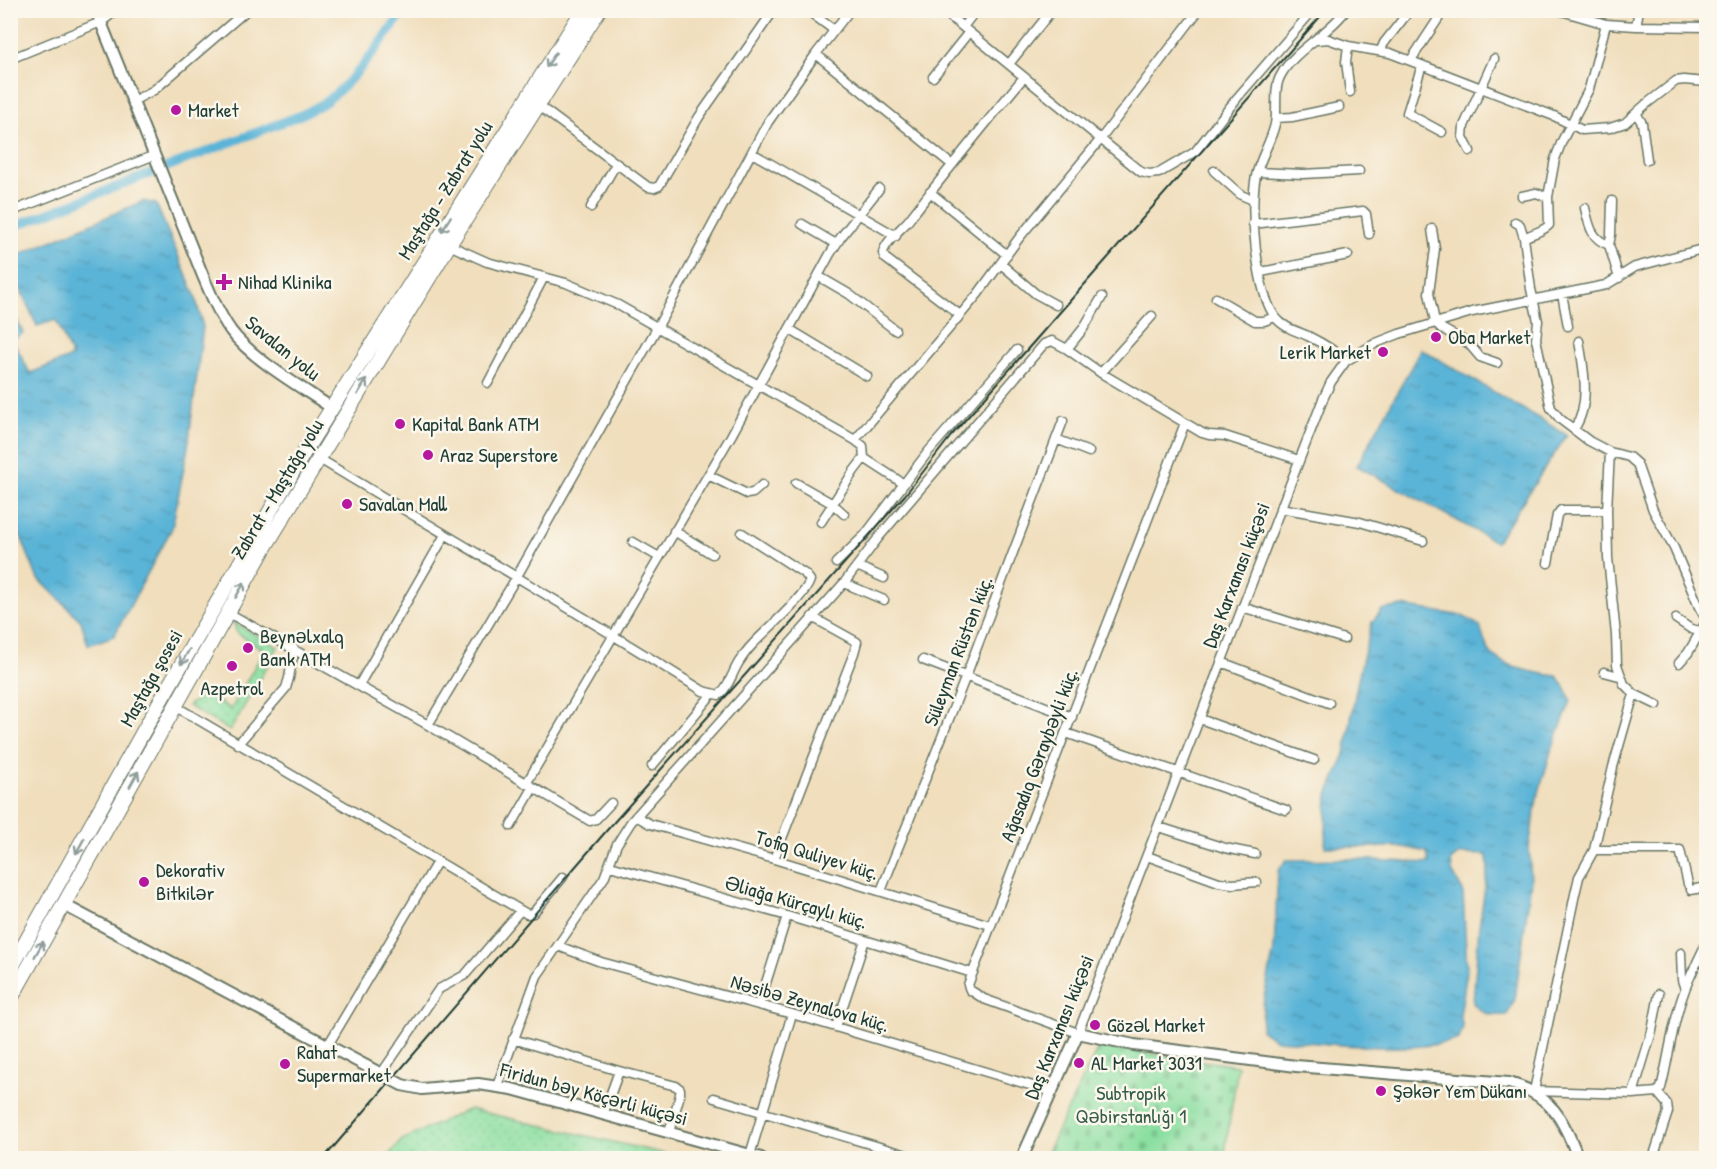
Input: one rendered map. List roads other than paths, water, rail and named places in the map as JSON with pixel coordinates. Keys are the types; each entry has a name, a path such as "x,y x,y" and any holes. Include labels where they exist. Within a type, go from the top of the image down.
{"main road":[{"name":"Maştağa - Zabrat yolu","path":"332,408 582,10"},
{"name":"Zabrat - Maştağa yolu","path":"10,1000 227,612 318,458 449,245 599,10"},
{"path":"332,408 344,416"},
{"name":"Maştağa şosesi","path":"10,970 215,604 332,408"},
{"path":"51,897 64,905"}],"street":[{"name":"Savalan yolu","path":"96,10 213,299 232,333 276,369 332,408"},
{"path":"10,59 100,22 117,10"},
{"path":"133,101 154,90 247,10"},
{"path":"539,106 648,186 654,188 659,186 699,117 774,10"},
{"path":"807,10 834,30"},
{"path":"428,725 516,578 657,328 768,122 850,10"},
{"path":"942,10 1100,140 1141,172 1149,174 1158,173 1195,152 1237,98 1313,10"},
{"path":"933,77 966,30 976,10"},
{"path":"1009,64 1052,10"},
{"path":"855,440 1001,264 1100,140 1199,10"},
{"path":"1346,10 1281,74 1278,82 1276,118 1270,142 1257,172 1253,200 1253,224 1261,272 1266,297 1275,317 1287,327 1330,348 1346,361"},
{"path":"1381,50 1410,10"},
{"path":"1411,60 1444,10"},
{"path":"1558,10 1606,24 1707,27"},
{"path":"1636,26 1639,10"},
{"path":"1524,238 1546,229 1549,225 1548,197 1556,159 1589,88 1606,24"},
{"path":"1317,40 1336,41 1348,46 1381,50 1411,60 1582,130 1610,128 1625,123 1676,81 1707,82"},
{"path":"1348,46 1346,62 1350,92"},
{"path":"816,54 951,164"},
{"path":"1470,151 1463,132 1480,87 1494,59"},
{"path":"1422,65 1407,112 1442,132"},
{"path":"960,315 885,258 882,253 951,164 1024,77"},
{"path":"1276,118 1303,116 1339,107"},
{"path":"1636,113 1642,123 1647,160"},
{"path":"752,153 860,213 896,236"},
{"path":"10,212 156,159"},
{"path":"591,207 616,164"},
{"path":"1214,171 1241,195 1253,200"},
{"path":"1257,172 1303,174 1359,171"},
{"path":"511,826 530,786 659,557 759,386 836,244 879,189"},
{"path":"930,192 1007,255"},
{"path":"1522,195 1536,193 1548,197"},
{"path":"1612,201 1609,244 1619,278"},
{"path":"1586,208 1594,235 1601,242 1609,244"},
{"path":"1253,224 1363,211 1366,214 1369,234"},
{"path":"1515,222 1520,225 1524,238 1538,321 1536,339 1548,399 1554,413 1610,452 1629,457 1636,464 1653,510 1674,548 1707,621 1680,663"},
{"path":"802,224 836,244"},
{"path":"1432,229 1435,249 1430,293 1435,322 1469,344 1480,357 1497,363"},
{"path":"449,245 487,262 544,277 602,298 855,440 863,446 864,458 821,522"},
{"name":"Daş Karxanası küçəsi","path":"1023,1158 1078,1033 1327,390 1346,361 1376,343 1435,322 1472,312 1606,285 1628,271 1650,262 1707,249"},
{"path":"1261,272 1348,255"},
{"path":"1001,264 1036,294 1056,305"},
{"path":"818,276 849,294 895,330"},
{"path":"488,383 544,277"},
{"path":"1562,294 1568,326"},
{"path":"1066,349 1083,329 1102,297"},
{"path":"1216,298 1255,321 1275,317"},
{"path":"1101,373 1152,316"},
{"path":"789,329 867,375"},
{"path":"497,1086 532,985 604,878 622,834 844,583 879,537 1044,344 1052,341 1101,373 1209,435 1225,436 1299,460"},
{"path":"1574,429 1579,422 1584,405 1583,368 1579,341"},
{"path":"836,563 865,535 942,435 1017,350"},
{"name":"Süleyman Rüstən küç.","path":"881,891 1063,422"},
{"name":"Ağasadıq Gəraybəyli küç.","path":"972,973 1185,423"},
{"path":"1056,439 1089,452"},
{"path":"1610,452 1607,510 1608,558 1619,676 1634,694 1657,705"},
{"path":"318,458 703,691 712,694 719,695 724,691 751,646 797,599 809,585 810,580 805,574 742,533"},
{"path":"864,458 904,484"},
{"path":"708,475 747,494 753,493 762,485"},
{"path":"796,483 833,504 844,514"},
{"path":"1280,508 1360,522 1423,541"},
{"path":"1548,563 1557,515 1561,510 1607,510"},
{"path":"674,531 712,554"},
{"path":"359,685 445,535"},
{"path":"633,542 659,557"},
{"path":"857,566 884,578"},
{"path":"844,583 884,600"},
{"path":"1242,607 1344,639"},
{"path":"227,612 359,685 590,821 596,819 611,802"},
{"path":"774,859 857,642 812,617"},
{"path":"1676,619 1691,629 1700,631"},
{"path":"238,744 286,687 294,649"},
{"path":"923,660 1072,717"},
{"path":"1221,662 1329,703"},
{"path":"1604,672 1619,676"},
{"path":"652,766 712,694"},
{"path":"1534,1091 1579,877 1594,850 1613,767 1634,694"},
{"path":"175,706 520,911 530,915 533,913 563,877"},
{"path":"1200,719 1314,760"},
{"path":"1066,733 1286,810"},
{"name":"Tofiq Quliyev küç.","path":"636,816 650,824 990,925"},
{"path":"1158,826 1225,848 1255,854"},
{"path":"1594,850 1680,850 1689,887 1707,887"},
{"path":"1147,856 1219,882 1257,882"},
{"path":"328,1045 437,862"},
{"name":"Əliağa Kürçaylı küç.","path":"610,866 787,916 972,973"},
{"name":"Firidun bəy Köçərli küçəsi","path":"64,905 381,1074 412,1088 433,1089 478,1084 497,1086 756,1157"},
{"path":"381,1074 439,989 465,975 520,911"},
{"path":"759,1005 787,916"},
{"path":"836,1027 865,940"},
{"path":"972,973 968,985 975,995 1078,1033 1134,1045 1296,1066 1495,1081 1534,1091 1633,1094 1657,1092 1661,1088 1670,1041 1685,989 1707,942"},
{"name":"Nəsibə Zeynalova küç.","path":"558,946 601,962 792,1014 1053,1092"},
{"path":"1681,953 1682,980 1685,989"},
{"path":"1633,1094 1653,1031 1659,994"},
{"path":"756,1157 764,1111 792,1014"},
{"path":"513,1039 676,1086 680,1089 669,1132"},
{"path":"603,1114 619,1071"},
{"path":"1534,1091 1553,1108 1562,1120 1578,1158"},
{"path":"1653,1158 1668,1112 1667,1104 1657,1092"},
{"path":"714,1098 917,1158"}],"water":[{"path":"143,201 156,204 195,295 203,327 188,447 172,528 114,636 88,645 81,621 37,577 11,512 11,314 14,314 23,333 13,340 30,373 72,357 56,320 37,326 17,282 12,258"},
{"path":"1421,349 1567,435 1496,542 1357,466"},
{"path":"1402,606 1463,616 1480,626 1487,646 1494,656 1516,667 1557,676 1566,688 1571,701 1551,751 1537,799 1529,847 1531,881 1515,999 1507,1015 1488,1014 1473,1003 1479,927 1488,868 1487,855 1461,854 1451,860 1452,872 1463,891 1467,971 1460,1016 1463,1027 1459,1039 1439,1044 1394,1047 1277,1040 1261,1030 1264,998 1274,950 1278,871 1286,860 1353,859 1429,863 1427,852 1403,847 1325,847 1328,795 1345,754 1358,679 1372,622 1382,610"}],"waterway":[{"path":"10,228 319,106 340,90 360,69 405,10"}],"railway":[{"path":"324,1158 608,829 905,495 951,436 1326,10"}],"place":[{"name":"Market","path":"176,110"},
{"name":"Nihad Klinika","path":"224,282"},
{"name":"Oba Market","path":"1436,337"},
{"name":"Lerik Market","path":"1383,352"},
{"name":"Kapital Bank ATM","path":"400,424"},
{"name":"Araz Superstore","path":"428,455"},
{"name":"Savalan Mall","path":"347,504"},
{"name":"Beynəlxalq Bank ATM","path":"248,648"},
{"name":"Azpetrol","path":"232,666"},
{"name":"Dekorativ Bitkilər","path":"144,882"},
{"name":"Gözəl Market","path":"1095,1025"},
{"name":"AL Market 3031","path":"1079,1063"},
{"name":"Rahat Supermarket","path":"285,1064"},
{"name":"Şəkər Yem Dükanı","path":"1381,1091"}],"park label":[{"name":"Subtropik Qəbirstanlığı 1","path":"1131,1104"}]}
